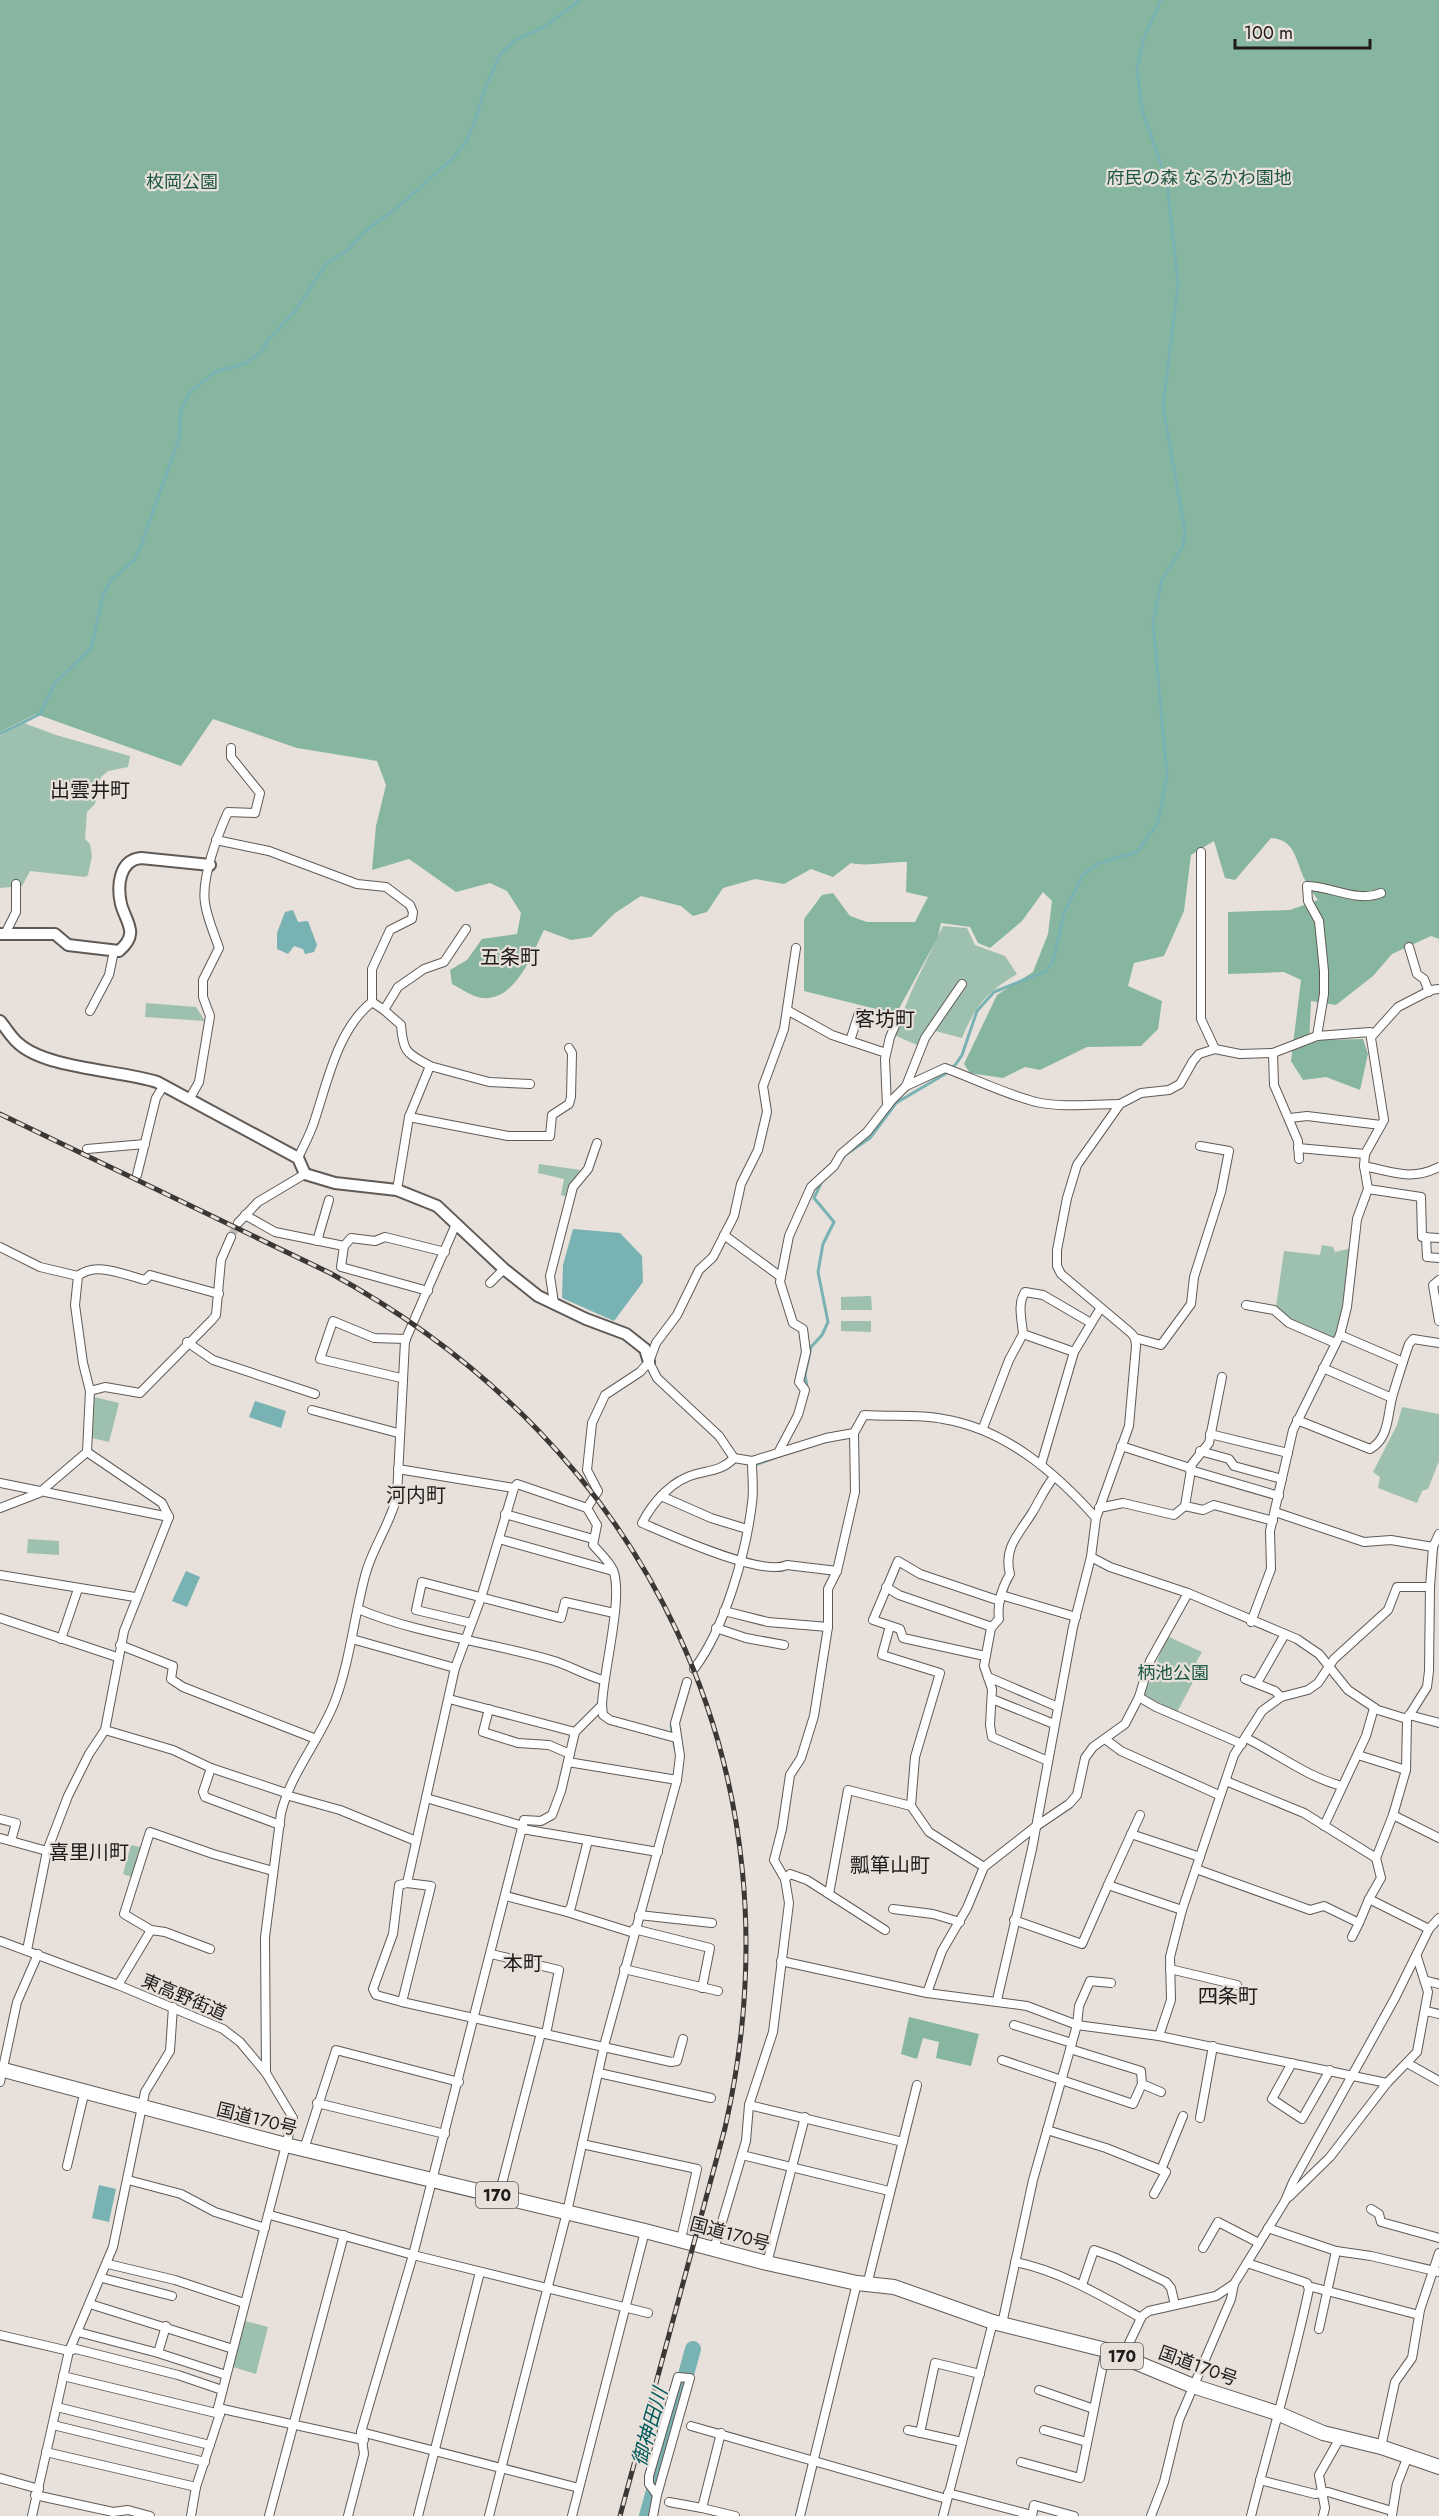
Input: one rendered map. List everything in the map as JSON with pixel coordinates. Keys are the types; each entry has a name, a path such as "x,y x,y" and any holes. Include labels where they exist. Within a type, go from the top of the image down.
{"highway":[{"name":"国道170号","path":"1,2074 85,2090 142,2109 645,2230 767,2263 894,2287 998,2323 1106,2350 1193,2386 1277,2413 1340,2438 1381,2447 1439,2467"}],"street":[{"path":"190,1098 199,1082 210,1016 203,997 203,980 219,948 204,901 210,865 216,840 228,812 255,813 260,793 231,757 231,748"},
{"path":"216,840 269,851 357,884 386,887 410,905 413,912 412,918 390,930 372,969 372,1002"},
{"path":"1201,852 1201,1019 1215,1049"},
{"path":"3,933 55,934 68,945 119,951 128,943 130,934 128,916 123,908 119,891 126,864 133,859 141,858 210,865"},
{"path":"3,933 16,912 16,884"},
{"path":"1317,1036 1324,994 1324,971 1319,921 1308,901 1307,886 1321,886 1353,895 1373,896 1380,893"},
{"path":"384,1010 398,987 424,969 444,962 466,929"},
{"path":"1409,947 1417,974 1424,979 1429,992"},
{"path":"587,1508 598,1491 587,1470 592,1423 605,1395 640,1372 649,1362 656,1343 677,1315 699,1270 712,1257 734,1216 741,1184 758,1150 767,1112 763,1086 784,1029 796,948"},
{"path":"90,1011 109,975 114,951"},
{"path":"906,1086 925,1038 962,984"},
{"path":"1372,1036 1398,1007 1439,989"},
{"path":"372,1002 401,1025 403,1044 407,1053 430,1066 489,1082 530,1084"},
{"path":"298,1158 315,1121 332,1064 362,1010 372,1002"},
{"path":"787,1010 832,1035 886,1053"},
{"path":"850,1041 858,1013"},
{"path":"887,1106 884,1095 888,1082 886,1053 898,1019"},
{"path":"0,1020 17,1042 27,1049 85,1069 137,1076 164,1085 190,1098 298,1158 305,1174"},
{"path":"1200,1146 1229,1151 1221,1192 1194,1277 1191,1304 1187,1314 1161,1345 1135,1338 1061,1274 1057,1266 1057,1250 1067,1198 1077,1165 1120,1104 1140,1093 1169,1090 1180,1084 1199,1054 1215,1049 1240,1054 1273,1053 1300,1040 1317,1036 1370,1032 1384,1116 1365,1154 1364,1166 1368,1189 1357,1220 1347,1307 1340,1335 1297,1420 1270,1531 1271,1569 1251,1622"},
{"path":"410,1118 508,1136 550,1136 552,1115 569,1104 571,1097 572,1053 569,1048"},
{"path":"1273,1053 1274,1085 1280,1104 1290,1118 1299,1148 1299,1159"},
{"path":"397,1190 410,1118 430,1066"},
{"path":"779,1451 798,1415 805,1390 799,1382 806,1341 803,1329 794,1323 784,1302 781,1277 789,1236 811,1187 834,1166 849,1146 867,1132 906,1086 945,1068 986,1087 1014,1093 1037,1102 1120,1104"},
{"path":"137,1174 156,1098 164,1085"},
{"path":"1290,1118 1307,1116 1381,1125"},
{"path":"554,1303 550,1276 573,1187 588,1169 597,1143"},
{"path":"87,1149 145,1144"},
{"path":"1299,1148 1365,1154"},
{"path":"1364,1166 1410,1176 1423,1175 1439,1167"},
{"path":"238,1223 258,1202 305,1174 335,1183 397,1190 437,1206 504,1269 538,1296 586,1319 626,1334 645,1349 657,1378 719,1436 734,1458 752,1461 779,1451 854,1433"},
{"path":"1368,1189 1421,1197 1422,1237 1439,1238"},
{"path":"317,1241 329,1200"},
{"path":"246,1215 275,1232 344,1246"},
{"path":"266,2073 265,1937 286,1794 335,1701 374,1549 380,1543 393,1511 398,1469 401,1378 406,1339 456,1224"},
{"path":"724,1235 781,1277"},
{"path":"90,1391 105,1387 140,1393 187,1342 216,1315 221,1260 231,1237"},
{"path":"428,1291 341,1268 344,1246 351,1238 375,1241 385,1237 445,1252"},
{"path":"1426,1238 1427,1257 1439,1258"},
{"path":"0,1247 40,1267 78,1276"},
{"path":"0,1508 39,1493 87,1452 90,1391 82,1363 75,1305 78,1276 85,1270 96,1268 145,1280 150,1275 219,1294"},
{"path":"490,1284 504,1269"},
{"path":"1439,1280 1433,1285 1439,1322"},
{"path":"983,1428 1009,1360 1023,1334 1020,1304 1026,1292 1043,1295 1091,1323"},
{"path":"1246,1305 1274,1310 1289,1323 1335,1343"},
{"path":"1041,1465 1074,1352 1100,1309"},
{"path":"401,1378 320,1359 333,1321 374,1338 406,1339"},
{"path":"1023,1334 1074,1352"},
{"path":"1340,1335 1403,1362"},
{"path":"997,2000 1035,1827 1076,1617 1091,1557 1096,1518 1129,1426 1135,1338"},
{"path":"1297,1420 1370,1449 1377,1445 1388,1424 1392,1398 1413,1339 1439,1343"},
{"path":"187,1342 213,1360 315,1394"},
{"path":"1323,1368 1392,1398"},
{"path":"1099,1508 1123,1503 1174,1515 1185,1506 1190,1469 1200,1451 1209,1443 1222,1377"},
{"path":"312,1410 398,1433"},
{"path":"714,2249 742,2155 749,2105 773,2032 783,1937 788,1921 785,1878 774,1860 782,1829 790,1775 801,1758 814,1716 828,1627 828,1589 837,1571 842,1540 855,1492 854,1433 864,1415 942,1418 983,1428 1041,1465 1096,1518"},
{"path":"1210,1434 1288,1453"},
{"path":"1121,1446 1278,1496"},
{"path":"1200,1451 1229,1460 1234,1466 1282,1479"},
{"path":"27,1950 47,1851 68,1796 89,1754 105,1730 120,1645 135,1597 169,1517 162,1503 87,1452"},
{"path":"734,1458 726,1466 682,1480 653,1503 642,1523 741,1561 780,1569 787,1565 837,1571"},
{"path":"694,1669 724,1611 741,1561 752,1502 752,1461"},
{"path":"398,1469 514,1488"},
{"path":"1048,1761 992,1737 990,1725 992,1699 984,1656 991,1628 999,1620 1001,1598 1010,1574 1007,1562 1013,1538 1031,1514 1042,1491 1054,1477"},
{"path":"0,1483 39,1493 169,1517"},
{"path":"407,1883 455,1668 481,1598 505,1514 517,1484 587,1508 597,1525 592,1539 593,1545 613,1571 614,1613 603,1680 603,1715 610,1720 676,1738"},
{"path":"661,1496 711,1518 747,1529"},
{"path":"1185,1506 1203,1510 1214,1505 1274,1516 1364,1542 1391,1540 1433,1546"},
{"path":"505,1514 592,1539"},
{"path":"1352,1937 1381,1878 1376,1858 1394,1815 1406,1770 1408,1717 1427,1687 1430,1671 1430,1587 1433,1546 1439,1533"},
{"path":"499,1539 613,1571"},
{"path":"1091,1557 1110,1567 1188,1593 1251,1622 1285,1634 1319,1654 1348,1690 1374,1708 1439,1723"},
{"path":"984,1656 903,1638 900,1629 873,1620 897,1561 920,1574 1076,1617"},
{"path":"0,1575 135,1597"},
{"path":"471,1623 416,1610 422,1582 561,1618 566,1602 614,1613"},
{"path":"886,1587 898,1595 991,1628"},
{"path":"1159,2036 1171,2001 1170,1957 1182,1910 1234,1755 1262,1711 1281,1697 1308,1690 1318,1683 1328,1666 1388,1610 1397,1587 1430,1587"},
{"path":"60,1639 78,1589"},
{"path":"927,1993 942,1951 960,1922 984,1867 1069,1804 1077,1795 1085,1758 1093,1747 1125,1724 1139,1697 1150,1661 1188,1593"},
{"path":"358,1609 392,1623 553,1660 583,1675 603,1680"},
{"path":"724,1611 768,1622 828,1627"},
{"path":"0,1618 117,1658"},
{"path":"890,1626 882,1654 940,1673 915,1757 911,1806 929,1832 984,1867"},
{"path":"716,1628 746,1638 784,1645"},
{"path":"1257,1683 1285,1634"},
{"path":"352,1639 455,1668"},
{"path":"120,1645 173,1666 171,1679 183,1687 316,1739"},
{"path":"988,1677 1058,1707"},
{"path":"1245,1678 1275,1691 1281,1697"},
{"path":"489,2516 567,2212 604,2046 677,1780 680,1756 675,1723 687,1682"},
{"path":"1139,1697 1156,1707 1283,1757 1312,1776 1342,1786"},
{"path":"449,1699 575,1732"},
{"path":"992,1699 1054,1724"},
{"path":"348,2516 364,2454 364,2440 361,2432 434,2181 524,1820 541,1821 552,1815 575,1732 602,1705"},
{"path":"1324,1826 1338,1803 1342,1786 1358,1755 1374,1708"},
{"path":"489,1709 483,1732 518,1743 549,1745 569,1758 677,1780"},
{"path":"105,1730 173,1750 211,1768 340,1810 416,1841"},
{"path":"1105,1738 1121,1751 1219,1795"},
{"path":"1358,1755 1406,1770"},
{"path":"211,1768 203,1792 205,1797 280,1825"},
{"path":"1226,1780 1264,1794 1324,1826 1376,1858"},
{"path":"829,1894 848,1790 911,1806"},
{"path":"426,1798 523,1828 658,1852"},
{"path":"1014,1920 1082,1944 1140,1815"},
{"path":"1394,1815 1439,1838"},
{"path":"0,1819 16,1823 11,1840"},
{"path":"210,1949 165,1932 151,1930 124,1914 150,1832 273,1871"},
{"path":"1131,1834 1200,1857"},
{"path":"0,1838 47,1851"},
{"path":"567,1912 571,1907 588,1840"},
{"path":"1196,1869 1310,1910 1324,1906 1359,1923"},
{"path":"785,1878 794,1875 829,1894 885,1930"},
{"path":"402,2002 431,1886 407,1883 399,1886 393,1934 373,1989 376,1995 402,2002 671,2062 677,2061 683,2039"},
{"path":"1108,1885 1182,1910"},
{"path":"506,1896 634,1931 710,1948 702,1988"},
{"path":"1369,1899 1430,1929"},
{"path":"893,1910 941,1915 960,1922"},
{"path":"639,1916 712,1923"},
{"path":"1151,2516 1164,2482 1179,2420 1231,2299 1234,2284 1285,2201 1293,2182 1417,1957 1430,1929 1439,1918"},
{"path":"118,1985 151,1930"},
{"name":"東高野街道","path":"0,1941 118,1985 223,2029 240,2042 266,2073 292,2118 270,2215 244,2303 222,2390 219,2411 196,2487 190,2516"},
{"path":"1,2074 17,2002 38,1954"},
{"path":"491,1954 559,1970 544,2034 499,2195"},
{"path":"1285,2201 1330,2157 1420,2044 1426,2011 1426,1981 1417,1957"},
{"path":"781,1961 927,1993 997,2000 1027,2006 1077,2025 1213,2046 1387,2083"},
{"path":"624,1969 718,1991"},
{"path":"1170,1969 1237,1985"},
{"path":"943,2516 980,2374 998,2323 1015,2262 1047,2130 1077,2025 1079,2006 1090,1981 1111,1983"},
{"path":"1426,1981 1439,1984"},
{"path":"32,2516 69,2351 108,2264 146,2092 170,2051 173,2007"},
{"path":"1426,2011 1439,2014"},
{"path":"1002,2060 1062,2078 1133,2104 1142,2084 1141,2071 1014,2025"},
{"path":"1200,2118 1213,2046"},
{"path":"304,2149 336,2050 459,2082"},
{"path":"1292,2063 1272,2099 1302,2119 1330,2070"},
{"path":"1407,2063 1439,2081"},
{"path":"598,2073 711,2098"},
{"path":"1142,2084 1161,2092"},
{"path":"800,2516 866,2280 917,2085"},
{"path":"66,2166 85,2090"},
{"path":"317,2103 445,2134"},
{"path":"749,2105 903,2142"},
{"path":"1161,2170 1183,2116"},
{"path":"767,2263 805,2117"},
{"path":"1047,2130 1106,2148 1166,2172 1154,2194"},
{"path":"582,2144 698,2169 681,2239"},
{"path":"742,2155 889,2191"},
{"path":"128,2180 181,2194 215,2212 265,2228"},
{"path":"1371,2209 1379,2214 1381,2222 1439,2238"},
{"path":"270,2215 413,2255 648,2313"},
{"path":"1203,2248 1218,2222 1259,2243"},
{"path":"1268,2228 1336,2251 1436,2272"},
{"path":"572,2516 645,2230"},
{"path":"269,2516 344,2235"},
{"path":"1082,2285 1094,2250 1166,2282 1171,2288 1175,2305"},
{"path":"1319,2329 1336,2251"},
{"path":"1381,2447 1395,2382 1412,2358 1419,2315 1436,2272 1439,2253"},
{"path":"1015,2262 1038,2267 1066,2281 1082,2285 1141,2318"},
{"path":"1247,2263 1308,2286 1419,2315"},
{"path":"108,2264 176,2280 244,2303"},
{"path":"418,2516 480,2272"},
{"path":"102,2278 172,2296"},
{"path":"1123,2356 1141,2318 1149,2311 1216,2296 1234,2284"},
{"path":"1251,2516 1277,2413 1296,2354 1308,2286"},
{"path":"90,2304 166,2326 233,2349"},
{"path":"158,2353 166,2326"},
{"path":"78,2332 158,2353 226,2375"},
{"path":"0,2336 69,2351 76,2349 178,2375 222,2390"},
{"path":"1021,2462 1080,2478 1106,2350"},
{"path":"920,2433 935,2363 980,2374"},
{"path":"63,2376 219,2411 293,2423 364,2440"},
{"path":"653,2516 656,2494 689,2378 679,2377 649,2475 649,2484 656,2494"},
{"path":"1039,2390 1094,2409"},
{"path":"57,2407 210,2445"},
{"path":"53,2425 205,2462"},
{"path":"691,2426 815,2462 948,2496 1032,2515 1034,2505 1074,2516"},
{"path":"908,2430 962,2442"},
{"path":"1044,2430 1088,2442"},
{"path":"361,2432 579,2488"},
{"path":"702,2508 720,2433"},
{"path":"1323,2516 1325,2508 1320,2475 1323,2465 1340,2438"},
{"path":"46,2452 196,2487"},
{"path":"1260,2480 1321,2493 1328,2492 1392,2514 1397,2484 1408,2456"},
{"path":"0,2478 37,2492 113,2512 128,2510 150,2516"},
{"path":"669,2502 735,2516"}],"green space":[{"path":"0,0 1439,0 1439,939 1431,936 1392,954 1373,976 1336,1005 1311,1001 1309,1044 1322,1040 1363,1039 1368,1054 1360,1090 1326,1077 1303,1080 1291,1061 1301,980 1284,972 1228,974 1228,912 1290,910 1318,900 1306,883 1294,853 1286,843 1279,839 1271,838 1235,880 1225,878 1214,841 1191,855 1184,911 1164,956 1134,963 1128,986 1162,1001 1158,1029 1141,1046 1087,1047 1040,1070 1025,1067 1003,1078 970,1073 964,1064 997,995 1033,972 1048,934 1052,901 1043,892 1022,921 990,948 978,943 970,927 941,923 938,937 896,1014 804,991 804,919 822,895 833,893 850,916 867,922 915,922 928,897 906,892 907,862 851,863 833,877 811,869 784,884 755,879 723,888 707,912 693,916 681,906 641,896 615,913 591,937 571,940 544,930 528,963 513,984 494,997 482,998 452,984 450,970 467,960 482,939 517,934 521,913 507,891 490,883 456,892 409,859 372,870 376,826 386,785 377,761 297,748 213,719 181,766 36,714 0,732"},
{"path":"24,723 56,735 130,756 128,767 108,771 101,777 95,804 87,812 85,839 90,844 92,856 88,875 85,877 30,871 22,886 0,888 0,736"},
{"path":"943,926 967,928 975,945 1005,956 1017,974 997,987 983,1001 962,1038 928,1029 917,1045 894,1035 912,990"},
{"path":"146,1003 196,1007 205,1021 145,1017"},
{"path":"539,1164 580,1170 572,1182 568,1197 561,1195 564,1179 538,1173"},
{"path":"1322,1245 1333,1247 1335,1252 1352,1248 1345,1307 1335,1340 1289,1321 1276,1307 1284,1251 1320,1255"},
{"path":"871,1296 872,1310 841,1310 841,1297"},
{"path":"841,1321 871,1321 871,1332 841,1331"},
{"path":"94,1397 119,1403 109,1442 92,1438"},
{"path":"1402,1407 1439,1414 1439,1461 1428,1489 1422,1491 1417,1503 1378,1488 1380,1477 1373,1472 1397,1425"},
{"path":"28,1539 59,1541 59,1555 27,1553"},
{"name":"柄池公園","path":"1167,1636 1202,1652 1196,1662 1202,1665 1177,1712 1144,1695"},
{"path":"131,1845 144,1848 135,1878 123,1874"},
{"path":"909,2017 979,2034 971,2066 936,2058 939,2042 923,2038 917,2059 901,2054"},
{"path":"245,2321 268,2327 256,2374 233,2367"}],"water":[{"path":"293,910 298,922 308,921 317,945 314,952 305,954 303,949 294,946 288,954 277,949 277,933 285,912"},
{"path":"573,1229 620,1233 642,1256 643,1282 614,1321 562,1298 563,1265"},
{"path":"255,1401 286,1411 281,1428 249,1417"},
{"path":"186,1571 200,1577 187,1607 172,1601"},
{"path":"99,2185 116,2189 109,2222 92,2218"}],"waterway":[{"path":"0,734 40,714 55,683 91,648 103,595 111,580 134,560 140,548 179,439 181,410 190,392 215,372 246,363 261,352 268,340 295,311 326,264 348,250 365,231 397,208 453,158 466,142 500,54 516,40 546,26 580,0"},
{"path":"830,1174 845,1155 870,1138 896,1103 945,1074 956,1064 962,1055 977,1011 994,992 1046,971 1053,961 1064,913 1083,875 1097,864 1137,852 1158,823 1167,775 1153,622 1162,580 1183,546 1185,531 1163,407 1178,284 1167,182 1142,110 1137,68 1144,38 1161,0"},
{"path":"807,1387 805,1375 811,1347 822,1335 828,1322 818,1272 823,1244 834,1222 814,1198 822,1181"},
{"path":"758,1464 773,1458"},
{"path":"671,1726 675,1748"},
{"name":"御神田川","path":"647,2516 693,2349"}],"tunnel":[{"path":"231,1237 238,1223"}],"railway":[{"path":"0,1114 330,1273 442,1345 537,1430 616,1526 677,1632 719,1747 742,1869 744,1996 725,2128 620,2516"}],"district":[{"name":"出雲井町","path":"90,790"},
{"name":"五条町","path":"510,957"},
{"name":"客坊町","path":"885,1019"},
{"name":"河内町","path":"416,1495"},
{"name":"喜里川町","path":"89,1852"},
{"name":"瓢箪山町","path":"890,1865"},
{"name":"本町","path":"523,1963"},
{"name":"四条町","path":"1228,1996"}],"park label":[{"name":"府民の森 なるかわ園地","path":"1199,178"},
{"name":"枚岡公園","path":"182,182"}]}
